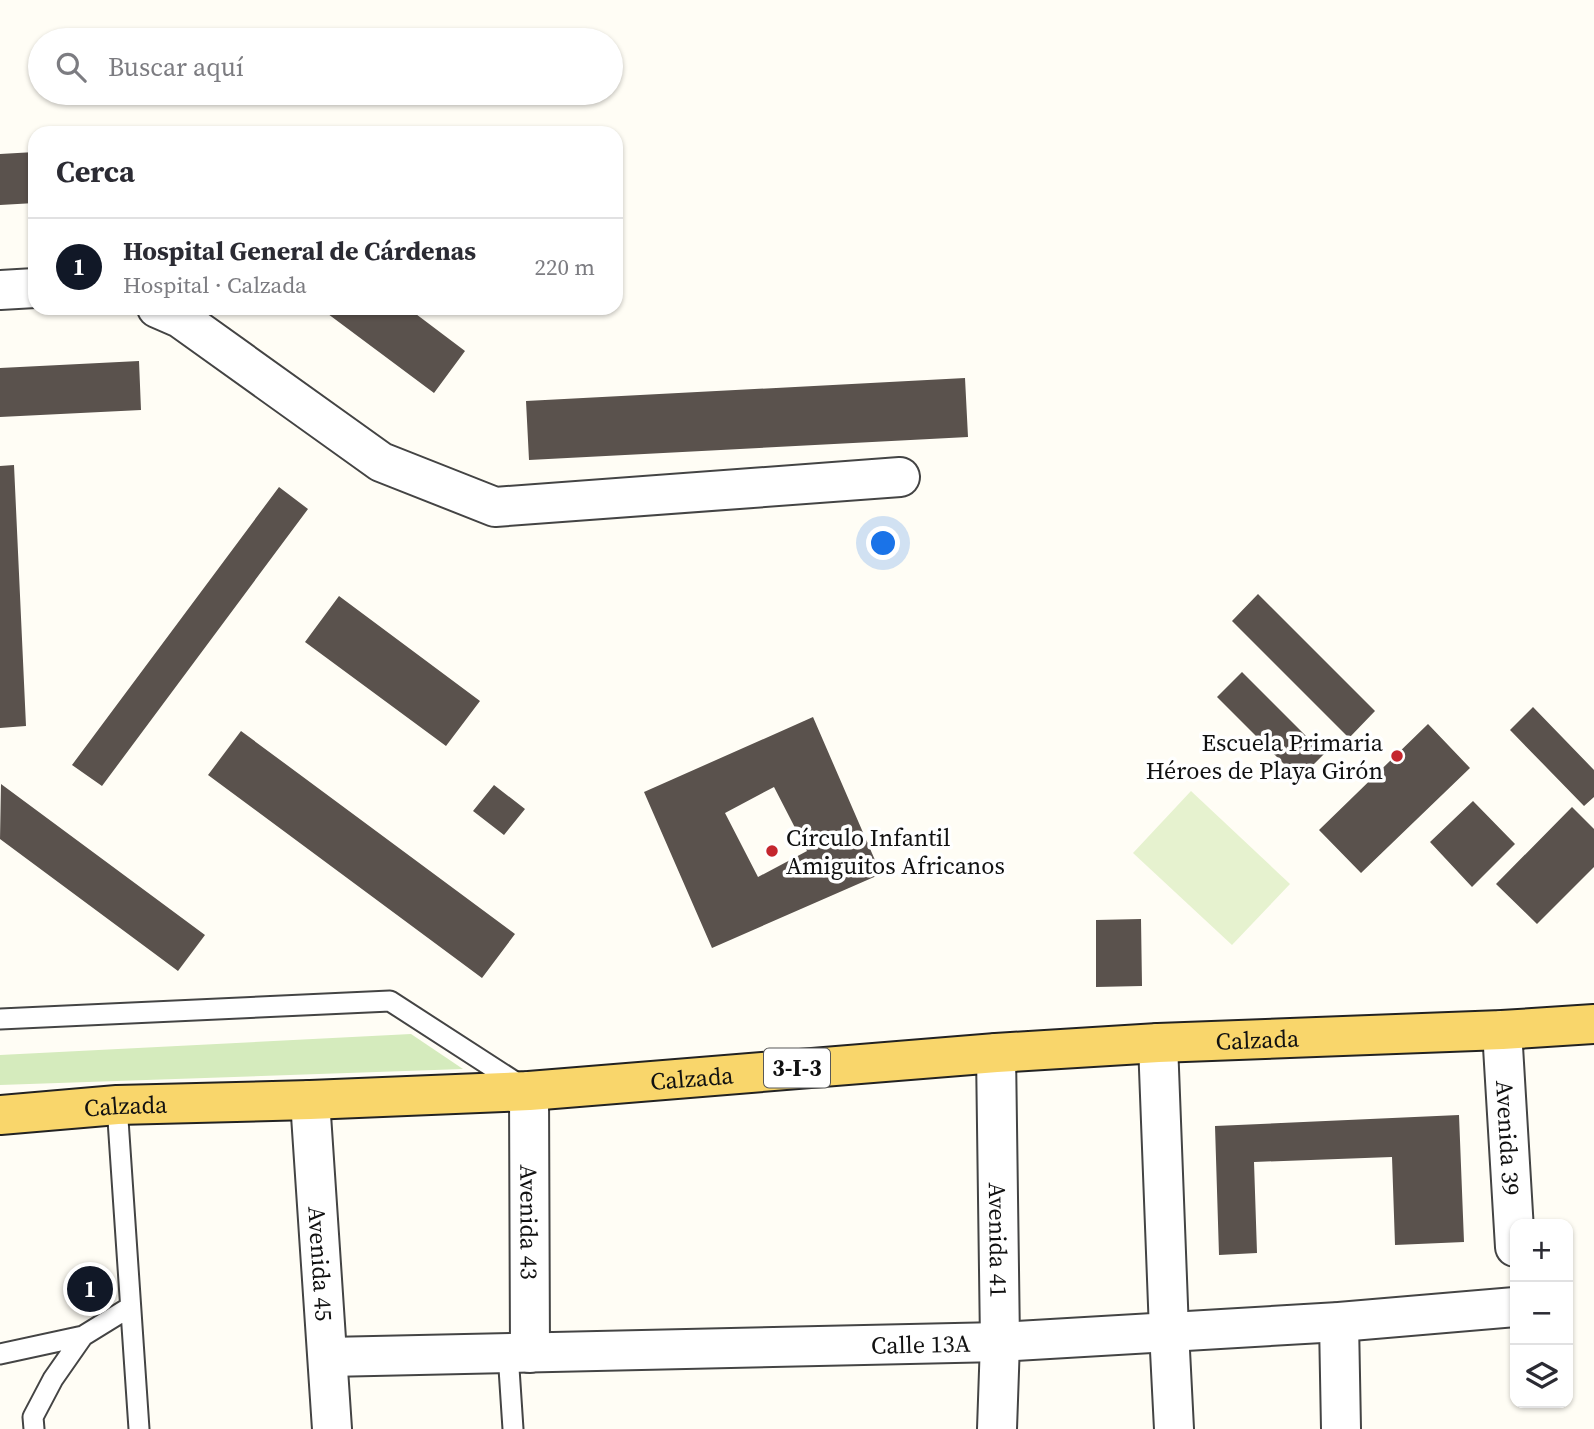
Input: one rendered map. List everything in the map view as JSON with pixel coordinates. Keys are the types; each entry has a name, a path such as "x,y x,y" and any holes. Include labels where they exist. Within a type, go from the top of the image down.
{"main road":[{"name":"Calzada","path":"0,1115 117,1105 529,1090 996,1052 1594,1024"}],"street":[{"path":"0,290 28,288"},
{"path":"173,315 381,462 495,507 900,477"},
{"name":"Avenida 39","path":"1502,1030 1513,1219"},
{"path":"1158,1043 1174,1429"},
{"name":"Avenida 41","path":"996,1052 1000,1342 997,1429"},
{"name":"Avenida 43","path":"519,1353 529,1090"},
{"name":"Avenida 45","path":"310,1100 332,1429"},
{"name":"Calle 13A","path":"328,1357 1000,1342 1339,1322 1510,1307"},
{"path":"1339,1322 1342,1429"}],"lane":[{"path":"0,1019 390,1001 529,1090"},
{"path":"117,1105 139,1429"},
{"path":"0,1354 83,1336 130,1307"},
{"path":"34,1429 33,1417 53,1379 83,1336"},
{"path":"513,1429 519,1353"}],"green space":[{"path":"1191,791 1290,884 1232,945 1133,853"},
{"path":"411,1034 463,1069 0,1085 0,1055"}],"building":[{"path":"28,152 28,203 0,205 0,154"},
{"path":"329,315 417,315 465,351 434,393"},
{"path":"139,361 141,410 0,417 0,368"},
{"path":"965,378 968,437 529,460 526,401"},
{"path":"14,465 26,726 0,728 0,466"},
{"path":"279,487 308,509 102,786 72,765"},
{"path":"1258,594 1375,711 1349,738 1232,621"},
{"path":"339,596 480,701 446,746 305,642"},
{"path":"1242,672 1324,754 1299,779 1217,697"},
{"path":"1533,707 1594,770 1594,797 1584,806 1510,730"},
{"path":"813,717 881,874 712,948 644,792","holes":["774,787 807,851 758,877 725,813"]},
{"path":"1428,724 1470,768 1361,873 1319,830"},
{"path":"241,731 515,934 482,978 208,775"},
{"path":"1,784 205,935 178,971 0,839"},
{"path":"494,785 525,809 504,835 473,811"},
{"path":"1473,801 1515,844 1472,887 1430,842"},
{"path":"1572,807 1594,829 1594,867 1537,924 1496,884"},
{"path":"1141,919 1142,986 1096,987 1096,920"},
{"path":"1459,1115 1464,1242 1395,1245 1392,1157 1254,1162 1257,1253 1219,1255 1215,1126"}],"place":[{"name":"Escuela Primaria Héroes de Playa Girón","path":"1397,756"},
{"name":"Círculo Infantil Amiguitos Africanos","path":"772,851"},
{"name":"Hospital General de Cárdenas","path":"90,1289"}]}
